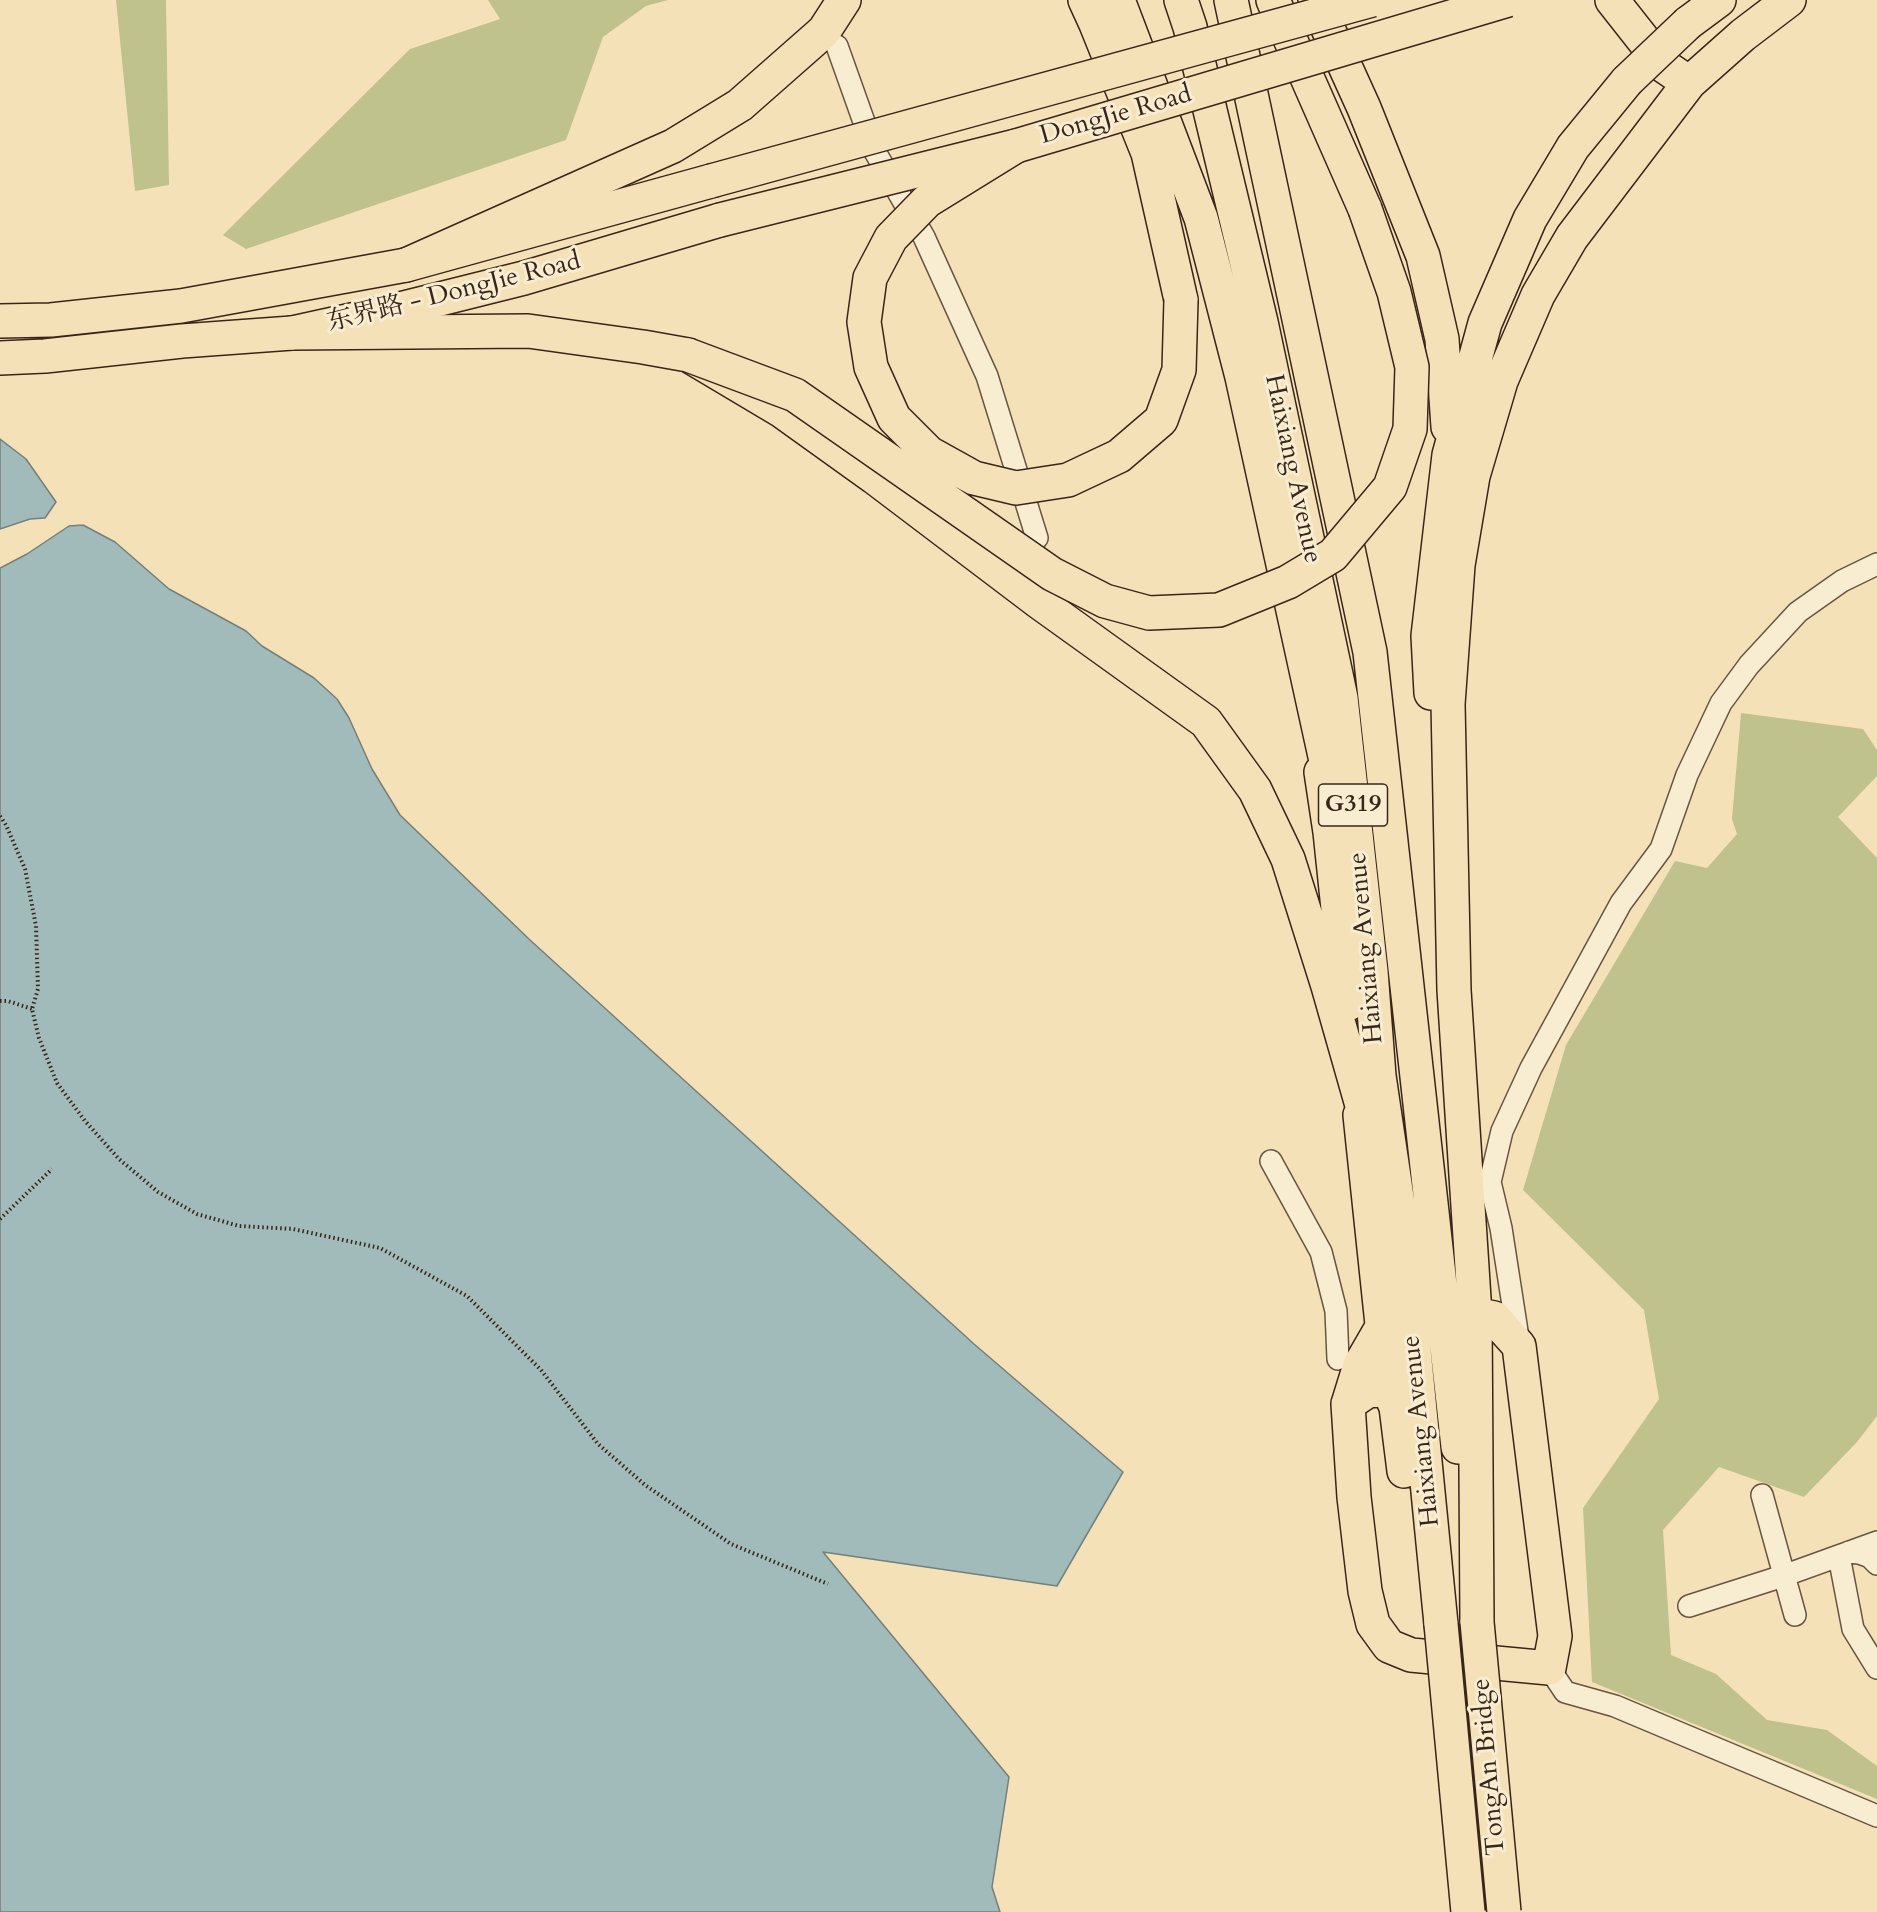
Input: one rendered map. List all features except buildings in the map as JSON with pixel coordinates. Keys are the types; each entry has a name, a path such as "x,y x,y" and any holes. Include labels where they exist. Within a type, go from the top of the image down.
{"main road":[{"path":"406,265 673,146 740,105 824,31 844,0"},
{"path":"1016,146 927,201 891,238 870,278 864,322 871,368 894,418 929,453 974,478 1016,488 1068,480 1119,456 1161,420 1179,370 1181,300 1148,153 1085,0"},
{"path":"1118,0 1201,218 1242,377 1371,971"},
{"name":"Haixiang Avenue","path":"1181,0 1190,27 1261,322 1341,698 1371,971 1379,1076 1403,1238 1441,1624"},
{"name":"Haixiang Avenue","path":"1231,0 1370,652 1477,1622"},
{"path":"292,333 528,331 687,355 795,395 1052,574 1104,601 1149,613 1219,610 1288,582 1333,555 1390,487 1410,429 1412,367 1394,292 1365,209 1273,0"},
{"path":"1315,0 1400,194 1424,256 1442,339 1449,455"},
{"name":"DongJie Road","path":"720,220 1016,146 1508,0"},
{"path":"1612,0 1664,66 1689,83"},
{"path":"1631,0 1675,59 1689,83"},
{"path":"1477,1622 1475,1314 1454,990 1435,794 1428,636 1449,455 1485,323 1530,219 1573,147 1627,81 1688,23 1719,0"},
{"path":"1454,990 1448,704 1458,565 1473,476 1501,381 1538,295 1572,237 1689,83 1743,35 1789,0"},
{"name":"DongJie Road","path":"711,181 1365,1"},
{"name":"东界路 - DongJie Road","path":"0,321 51,320 181,306 406,265 711,181"},
{"name":"东界路 - DongJie Road","path":"0,358 45,356 182,341 292,333 524,278 720,220"},
{"path":"687,355 782,411 874,477 1039,602 1206,722 1255,790 1288,859 1403,1238"},
{"path":"1304,662 1330,832 1389,1391 1396,1407 1404,1470 1441,1624"},
{"path":"1382,1327 1360,1365 1348,1404 1354,1497 1365,1591 1373,1624 1389,1646 1411,1655 1549,1668 1555,1636 1519,1346 1494,1318 1475,1314"},
{"path":"1348,1404 1369,1390 1389,1391"},
{"name":"TongAn Bridge","path":"1477,1622 1503,1912"},
{"name":"TongAn Bridge","path":"1441,1624 1468,1912"}],"street":[{"path":"837,46 874,150 924,237 987,376 1037,538"},
{"path":"1519,1346 1503,1240 1490,1182 1502,1131 1531,1068 1621,903 1661,849 1687,775 1721,703 1749,665 1798,612 1842,581 1877,564"},
{"path":"1270,1161 1321,1252 1336,1311 1338,1359"},
{"path":"1762,1496 1795,1615"},
{"path":"1689,1606 1783,1576 1877,1542"},
{"path":"1844,1554 1859,1553 1870,1557 1877,1564"},
{"path":"1844,1554 1853,1629 1877,1668"},
{"path":"1549,1668 1565,1692 1615,1706 1877,1816"}],"path":[{"path":"0,816 25,869 36,926 38,989 32,1008 39,1038 57,1083 85,1121 119,1159 158,1192 197,1214 239,1226 293,1229 380,1248 466,1296 541,1370 598,1444 645,1485 731,1544 828,1584"},
{"path":"0,1001 9,1001 32,1008"},
{"path":"0,1219 52,1169"}],"green space":[{"path":"116,0 166,0 169,185 135,191"},
{"path":"488,0 668,0 646,6 603,37 566,140 246,249 223,235 410,49 500,19"},
{"path":"1741,713 1863,729 1877,750 1877,776 1838,817 1877,858 1877,1416 1857,1442 1804,1497 1719,1467 1663,1530 1671,1655 1716,1674 1767,1720 1827,1730 1877,1766 1877,1799 1592,1682 1583,1508 1659,1399 1644,1310 1523,1190 1566,1045 1675,861 1707,868 1737,834 1732,819"}],"water":[{"path":"0,439 26,459 56,502 45,518 30,519 0,529"},
{"path":"83,525 115,542 169,589 246,631 262,646 314,678 337,699 349,718 372,769 400,815 530,940 974,1344 1123,1472 1057,1586 823,1552 1009,1777 992,1887 1000,1912 0,1912 0,568 27,554 69,526"}]}
